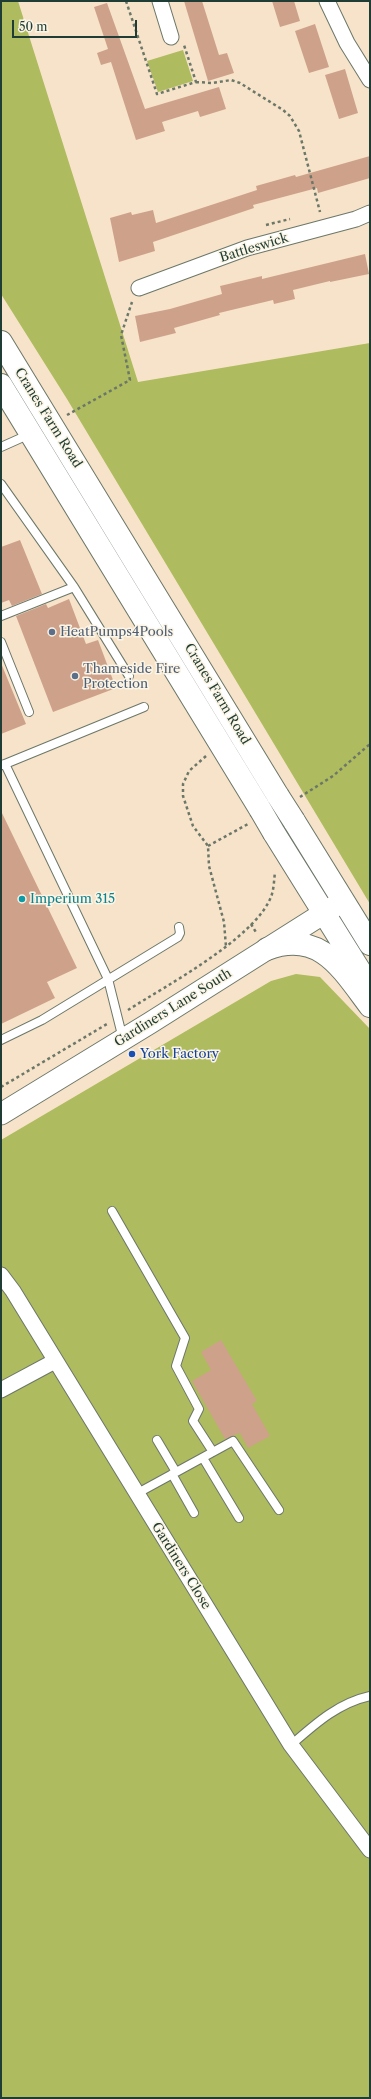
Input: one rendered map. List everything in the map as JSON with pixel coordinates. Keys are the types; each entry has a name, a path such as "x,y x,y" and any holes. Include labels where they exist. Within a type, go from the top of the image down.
{"main road":[{"name":"Cranes Farm Road","path":"1,342 370,944"},
{"name":"Cranes Farm Road","path":"1,385 370,988"},
{"path":"267,949 291,942 304,944 327,955 343,969 370,1006"}],"street":[{"path":"160,1 176,37"},
{"path":"327,1 347,42 370,80"},
{"name":"Battleswick","path":"137,292 247,248 356,219 370,213"},
{"name":"Gardiners Lane South","path":"1,1114 123,1040 343,900"},
{"name":"Gardiners Close","path":"1,1275 290,1745 370,1850"},
{"path":"1,1390 55,1361"}],"lane":[{"path":"1,447 31,434"},
{"path":"1,484 74,587 130,676"},
{"path":"1,616 74,587"},
{"path":"1,642 29,712"},
{"path":"123,1040 108,979 3,765 144,707"},
{"path":"1,1040 42,1020 178,937 180,933 179,927"},
{"path":"112,1211 185,1338 176,1366 199,1409 193,1421 213,1452"},
{"path":"158,1440 194,1513"},
{"path":"136,1494 233,1441 279,1510"},
{"path":"203,1458 239,1518"},
{"path":"290,1745 312,1726 340,1707 350,1701 370,1696"}],"path":[{"path":"126,1 157,94 196,82 213,83 231,80 240,83 287,113 299,131 320,212"},
{"path":"176,37 196,82"},
{"path":"51,424 130,380 120,335 137,292"},
{"path":"210,752 189,770 183,784 183,796 193,826 208,846 209,866 224,922 226,947 251,924 271,896 274,866"}],"green space":[{"path":"1,1 18,1 138,382 370,343 370,904 67,399 1,294"},
{"path":"183,50 193,81 158,92 147,61"},
{"path":"296,974 320,977 370,1029 370,2098 1,2098 1,1140 271,981"}],"building":[{"path":"184,1 202,1 219,55 227,53 234,73 208,81"},
{"path":"272,1 294,1 300,21 280,27"},
{"path":"107,3 145,109 219,87 226,109 200,117 198,111 162,122 165,131 136,140 111,62 101,65 97,53 108,49 94,7"},
{"path":"315,24 329,67 309,73 295,31"},
{"path":"345,69 358,113 339,119 325,75"},
{"path":"370,156 370,178 318,193 317,188 253,205 254,208 153,242 155,251 119,262 110,218 131,212 132,215 153,210 156,223 257,190 256,186 295,175 296,177"},
{"path":"365,254 369,274 293,290 295,299 274,304 273,300 219,313 220,315 174,328 176,333 140,342 135,316 170,309 222,294 220,286 262,276 262,279"},
{"path":"20,540 42,594 12,606 9,600 1,603 1,547"},
{"path":"69,599 86,644 98,640 116,688 53,712 16,616 46,604 48,608"},
{"path":"1,663 26,724 1,734"},
{"name":"Imperium 315","path":"1,811 77,968 47,982 55,998 1,1024"},
{"path":"221,1340 257,1401 252,1404 270,1436 248,1448 240,1433 225,1439 192,1381 211,1370 201,1352"}],"place":[{"name":"HeatPumps4Pools","path":"52,632"},
{"name":"Thameside Fire Protection","path":"75,676"},
{"name":"Imperium 315","path":"22,899"},
{"name":"York Factory","path":"132,1054"}]}
